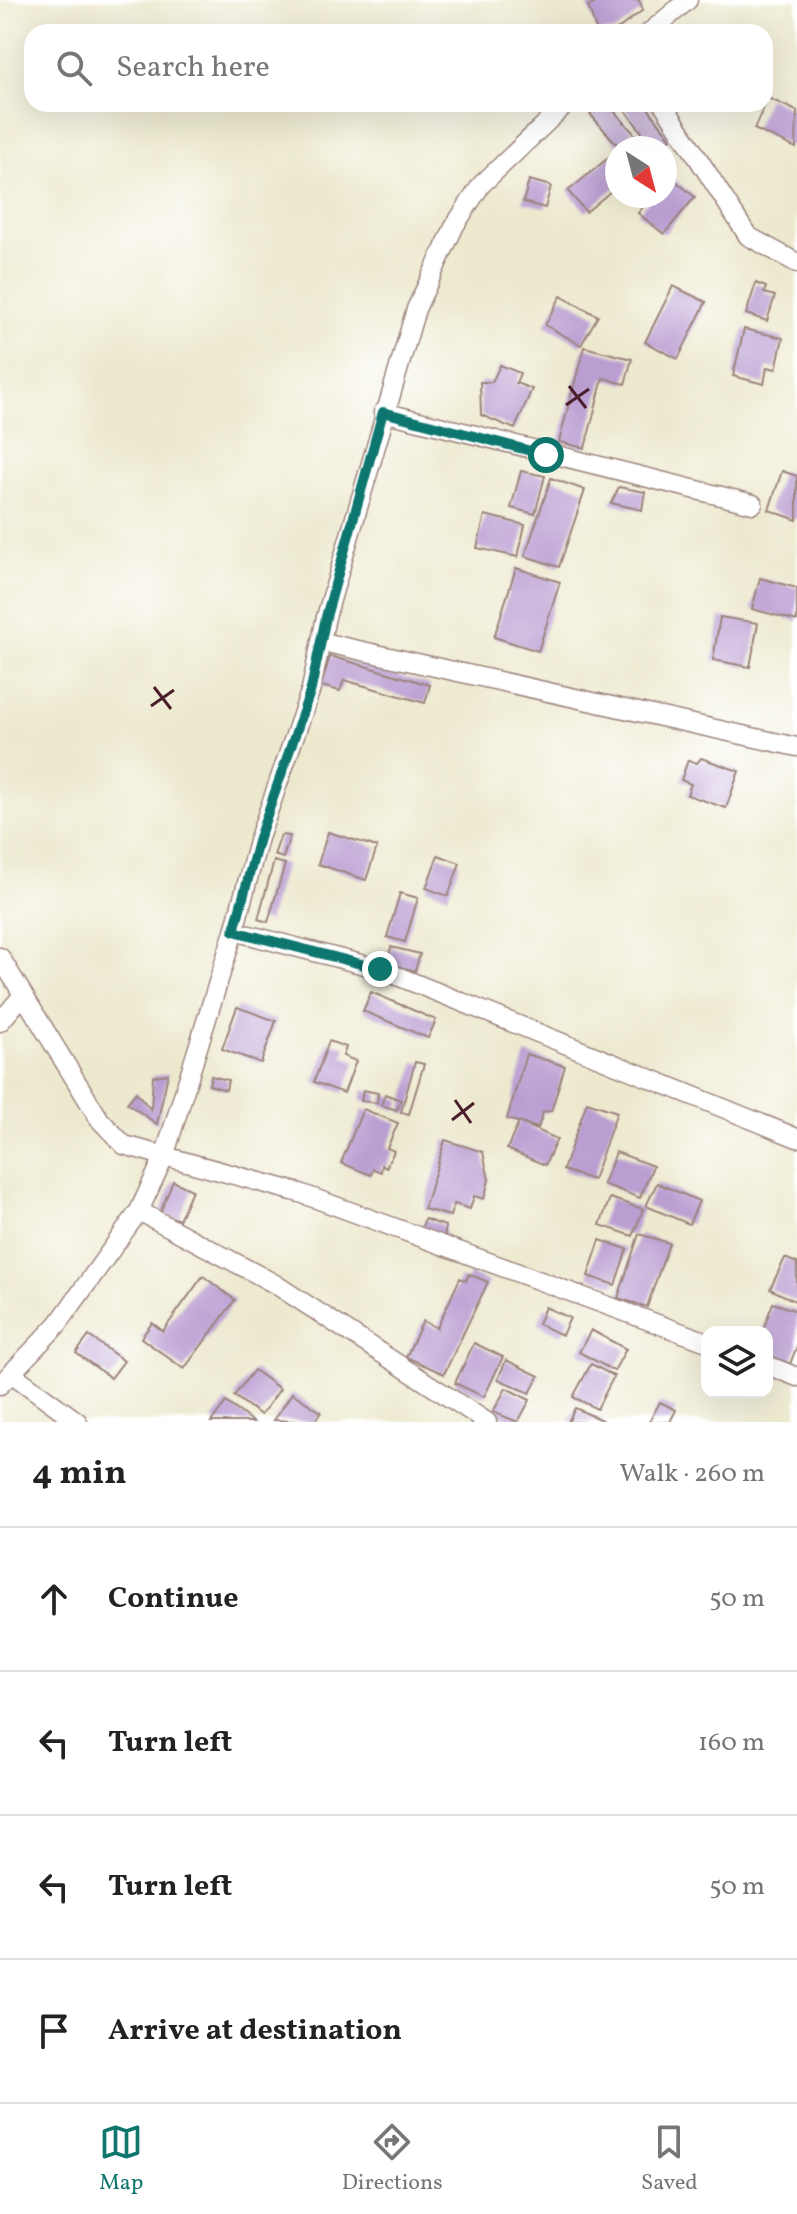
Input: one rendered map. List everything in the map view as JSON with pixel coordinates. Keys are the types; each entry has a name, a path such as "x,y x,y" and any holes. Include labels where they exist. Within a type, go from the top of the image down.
{"street":[{"path":"660,24 688,0"},
{"path":"78,1422 5,1379 58,1324 139,1211 164,1157 234,931 259,838 311,689 383,412 416,309 455,225 481,185 558,112"},
{"path":"668,112 748,236 797,263"},
{"path":"383,412 753,504"},
{"path":"322,642 797,747"},
{"path":"234,931 380,969 797,1138"},
{"path":"0,957 100,1120 124,1145 300,1193 701,1340"},
{"path":"0,1022 23,995"},
{"path":"139,1211 275,1284 487,1422"},
{"path":"773,1367 797,1377"}],"building":[{"path":"593,0 639,0 643,10 625,24 594,24 588,6 594,4"},
{"path":"773,100 797,111 796,148 754,129 762,112 773,112"},
{"path":"592,112 615,112 636,136 609,136 590,114"},
{"path":"627,112 651,112 669,136 645,136"},
{"path":"605,161 605,196 586,212 568,191"},
{"path":"529,180 551,186 545,208 523,202"},
{"path":"677,182 695,197 664,234 638,213 642,208 677,208"},
{"path":"756,283 766,287 764,293 775,296 767,321 746,314"},
{"path":"673,286 706,302 678,359 645,342"},
{"path":"561,296 598,316 581,345 545,325"},
{"path":"744,329 783,338 776,369 767,367 764,384 733,376"},
{"path":"584,347 632,359 625,384 603,378 585,448 559,442"},
{"path":"500,365 520,373 516,383 532,389 515,429 481,415 480,382 492,382"},
{"path":"521,471 545,476 535,514 511,508"},
{"path":"782,471 797,476 797,520 769,510"},
{"path":"551,478 585,490 559,567 525,556"},
{"path":"619,487 645,492 642,510 611,503"},
{"path":"485,515 525,525 518,557 477,548"},
{"path":"516,568 560,582 538,651 494,637"},
{"path":"760,578 797,588 797,621 752,609"},
{"path":"720,617 758,623 750,667 713,660"},
{"path":"330,656 430,685 425,703 344,680 340,691 321,686"},
{"path":"701,758 739,771 726,808 687,795 691,784 681,780 688,760 697,763"},
{"path":"328,832 377,847 366,880 318,864"},
{"path":"281,835 290,836 283,858 274,855"},
{"path":"438,855 460,863 448,896 426,888"},
{"path":"274,861 285,864 268,922 258,919"},
{"path":"400,893 418,898 405,942 387,937"},
{"path":"391,947 420,954 415,971 387,964"},
{"path":"371,992 436,1020 428,1038 363,1011"},
{"path":"237,1007 276,1021 261,1063 222,1049"},
{"path":"329,1041 346,1047 343,1056 356,1061 344,1093 314,1082"},
{"path":"526,1054 565,1066 551,1111 543,1112 538,1128 507,1119"},
{"path":"415,1062 424,1064 409,1114 401,1112"},
{"path":"168,1074 157,1124 127,1103 136,1092 151,1110 153,1076"},
{"path":"211,1076 228,1080 226,1090 209,1085"},
{"path":"363,1090 378,1093 377,1103 361,1101"},
{"path":"385,1094 401,1100 397,1110 381,1105"},
{"path":"587,1102 617,1112 593,1180 563,1170"},
{"path":"363,1109 398,1123 387,1148 394,1151 386,1168 382,1165 381,1172 373,1169 371,1175 341,1163"},
{"path":"519,1122 557,1139 545,1165 507,1149"},
{"path":"445,1140 483,1152 489,1180 484,1199 474,1196 470,1209 454,1204 450,1216 424,1209"},
{"path":"616,1152 653,1166 640,1198 603,1184"},
{"path":"173,1181 192,1190 179,1220 160,1213"},
{"path":"657,1183 699,1201 689,1224 646,1206"},
{"path":"610,1198 643,1209 633,1236 600,1225"},
{"path":"425,1219 445,1226 445,1236 421,1229"},
{"path":"639,1234 669,1243 647,1307 618,1298"},
{"path":"600,1240 627,1249 615,1285 588,1276"},
{"path":"785,1258 797,1263 797,1302 770,1289"},
{"path":"469,1274 488,1282 444,1374 406,1357 423,1321 437,1328 460,1278 466,1281"},
{"path":"203,1276 235,1300 184,1369 141,1338 152,1323 163,1331"},
{"path":"773,1303 797,1311 797,1346 790,1364 773,1357 773,1326 764,1326"},
{"path":"545,1307 570,1318 562,1335 538,1324"},
{"path":"591,1330 626,1349 614,1371 579,1352"},
{"path":"89,1336 124,1361 111,1378 76,1353"},
{"path":"474,1343 503,1357 484,1397 455,1383"},
{"path":"506,1360 539,1376 530,1393 498,1379"},
{"path":"591,1364 614,1376 597,1409 573,1397"},
{"path":"254,1370 280,1389 261,1415 234,1396"},
{"path":"506,1388 530,1400 518,1422 493,1412"},
{"path":"292,1393 321,1412 314,1422 274,1420"},
{"path":"226,1402 253,1422 211,1422"},
{"path":"660,1402 676,1410 670,1422 649,1422"},
{"path":"575,1408 606,1422 568,1422"}],"route":[{"path":"380,969 234,931 259,838 311,689 326,617 383,412 546,455"}]}
